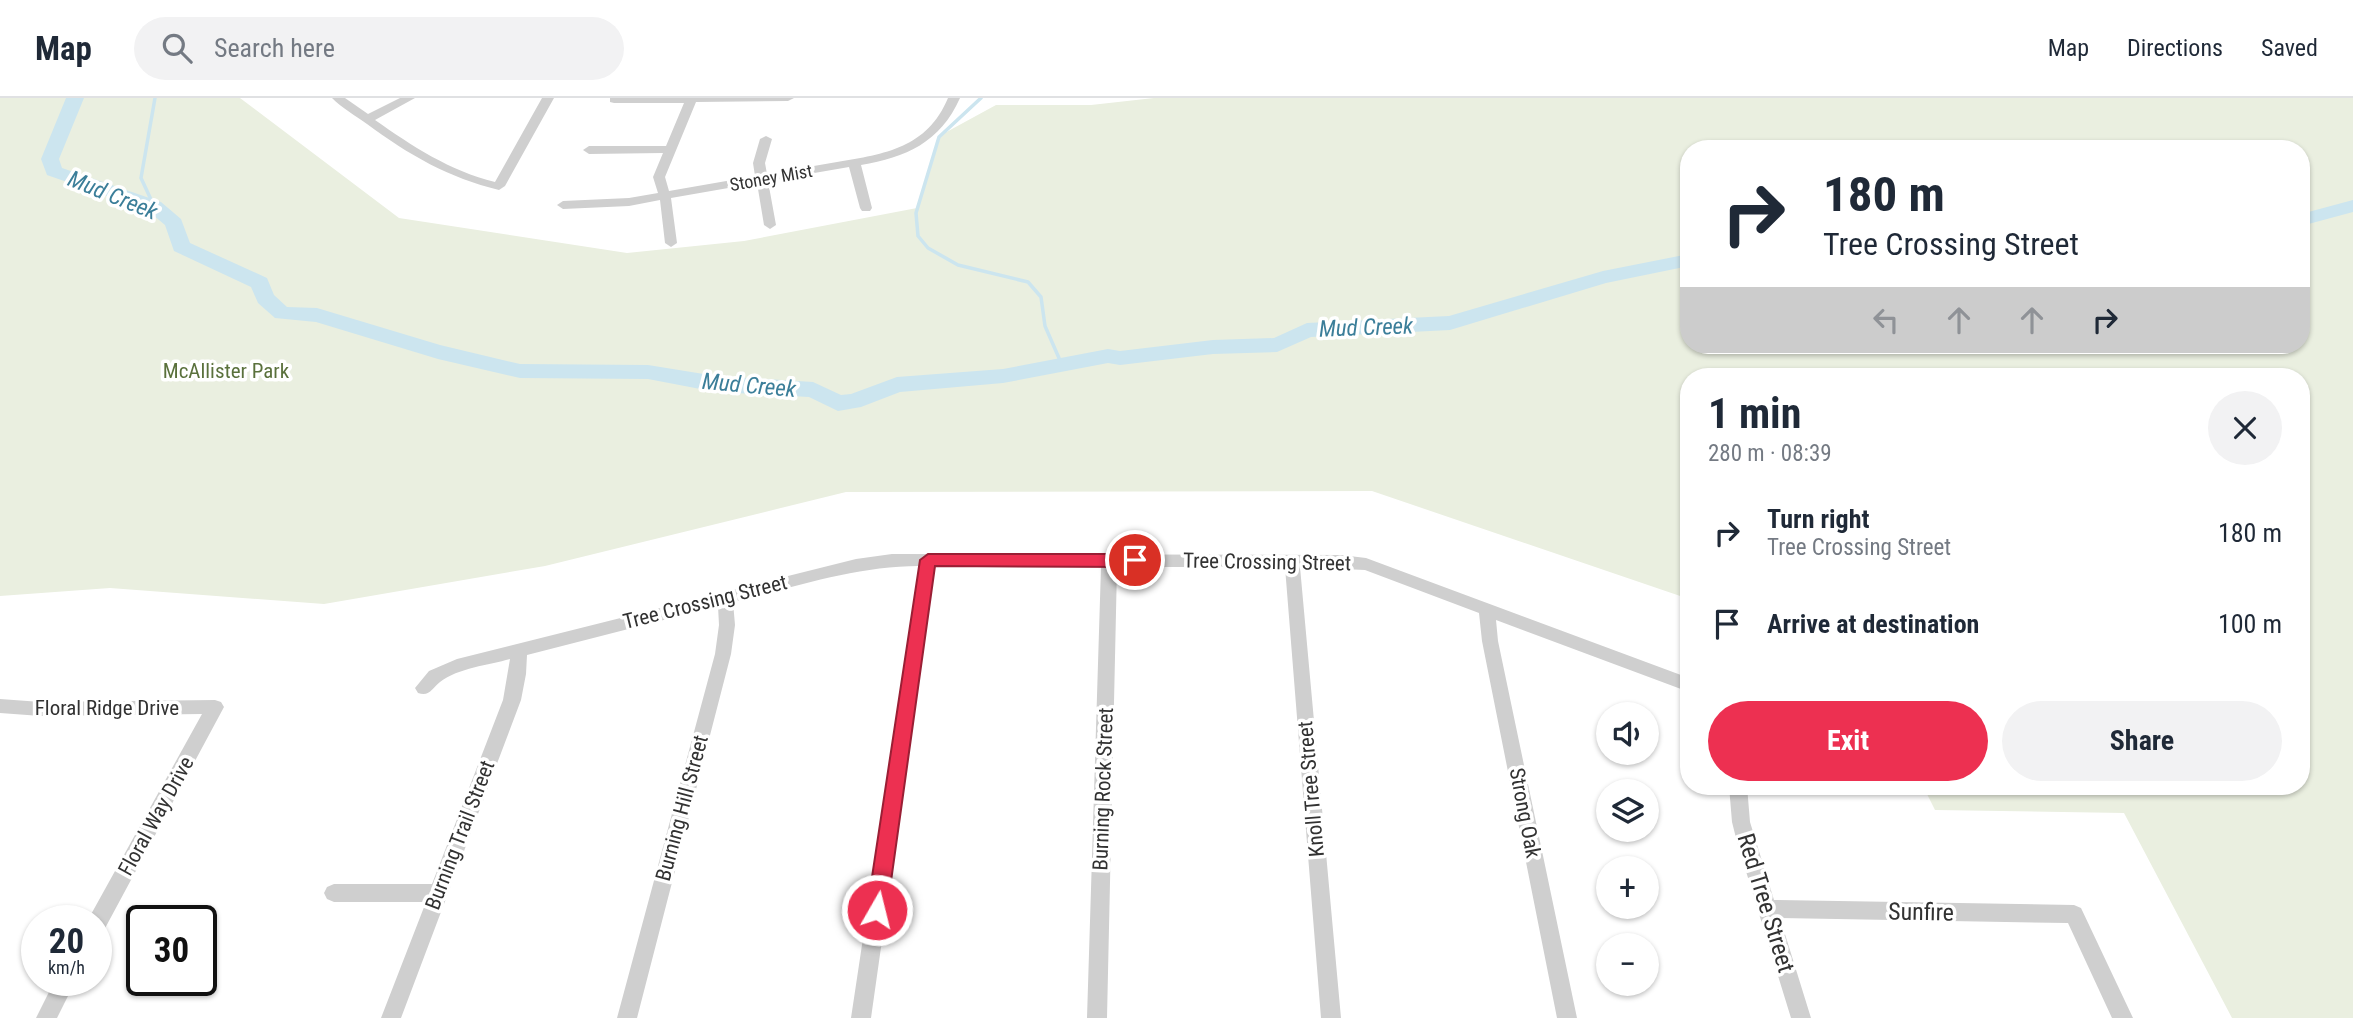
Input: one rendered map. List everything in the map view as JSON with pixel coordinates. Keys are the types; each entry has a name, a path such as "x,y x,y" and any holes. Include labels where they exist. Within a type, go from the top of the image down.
{"street":[{"path":"338,98 443,170 471,181 499,186 548,98"},
{"path":"368,119 408,98"},
{"path":"614,100 788,98"},
{"name":"Stoney Mist","path":"563,205 609,204 664,196 888,157 909,147 946,115 954,98"},
{"path":"671,243 659,177 692,99"},
{"path":"766,139 759,163 770,225"},
{"path":"589,150 671,149"},
{"path":"854,163 866,208"},
{"name":"Tree Crossing Street","path":"424,688 428,681 444,670 519,649 856,565 892,560 1292,561 1366,564 1680,682"},
{"path":"861,1018 928,560"},
{"name":"Burning Rock Street","path":"1097,1018 1109,560"},
{"name":"Knoll Tree Street","path":"1292,561 1331,1018"},
{"name":"Burning Hill Street","path":"627,1018 723,654 727,625 725,597"},
{"name":"Strong Oak","path":"1487,608 1490,641 1567,1018"},
{"name":"Burning Trail Street","path":"391,1018 512,700 518,674 519,649"},
{"path":"0,723 5,706"},
{"name":"Floral Ridge Drive","path":"5,706 41,709 215,707"},
{"name":"Floral Way Drive","path":"107,905 215,707"},
{"name":"Red Tree Street","path":"1739,795 1741,822 1801,1018"},
{"path":"334,893 438,892"},
{"name":"Sunfire","path":"1767,909 2074,914 2123,1018"},
{"path":"46,1018 58,996"}],"green space":[{"name":"McAllister Park","path":"0,98 240,98 399,218 627,253 744,241 917,208 941,135 996,105 1091,105 1154,98 2353,98 2353,1018 2232,1018 2124,813 1935,810 1928,795 2310,795 2310,368 1680,368 1680,596 1372,491 846,492 545,566 324,604 110,588 0,596"}],"waterway":[{"name":"Mud Creek","path":"75,98 50,159 54,171 154,206 174,223 181,247 260,283 265,298 282,313 317,315 438,352 520,371 648,372 716,384 813,390 838,403 853,402 897,385 1003,376 1108,356 1120,358 1213,347 1277,345 1307,330 1450,323 1603,277 1680,262"},
{"path":"154,206 141,178 155,98"},
{"path":"981,98 939,137 916,213 918,236 928,248 958,265 1028,282 1041,297 1045,326 1062,365"},
{"name":"Mud Creek","path":"2310,218 2353,206"}],"route":[{"path":"877,910 928,560 1135,560"}]}
